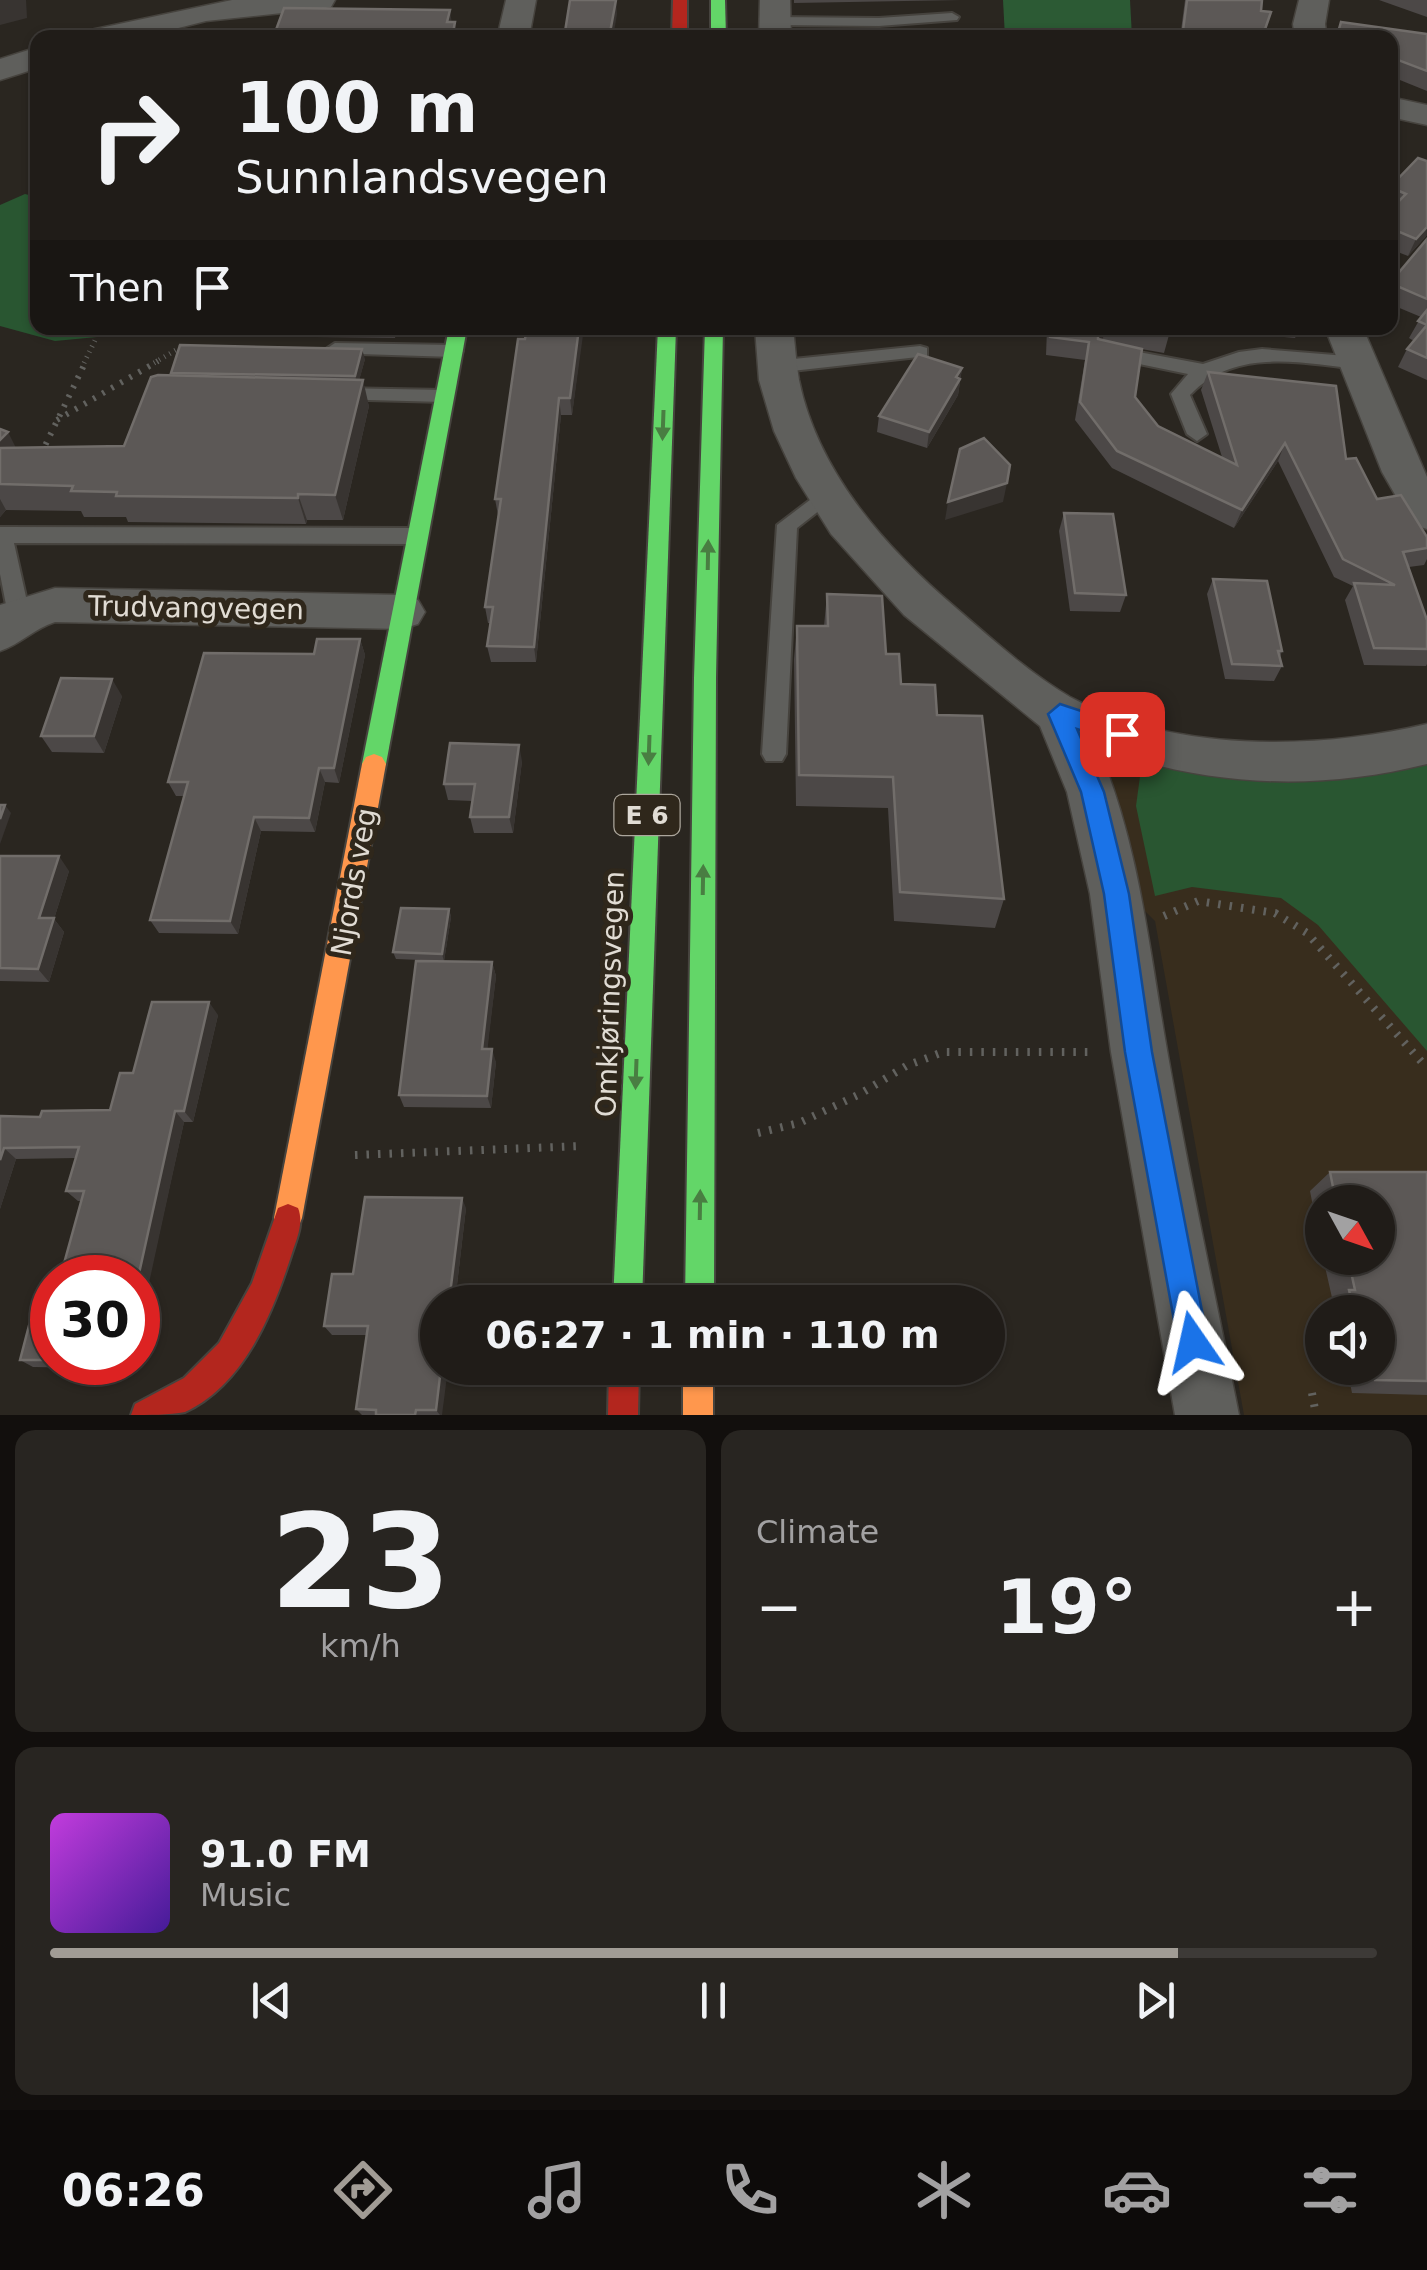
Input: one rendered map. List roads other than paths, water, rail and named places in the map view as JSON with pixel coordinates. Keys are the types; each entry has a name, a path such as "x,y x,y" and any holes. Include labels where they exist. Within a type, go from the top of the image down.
{"main road":[{"path":"679,30 680,0"},
{"path":"718,0 719,30"},
{"name":"Omkjøringsvegen","path":"628,1285 667,335"},
{"name":"E 6","path":"699,1285 704,678 714,335"},
{"name":"Njords veg","path":"181,1406 227,1355 270,1280 303,1156 456,339"},
{"path":"622,1415 623,1385"},
{"path":"698,1385 698,1415"}],"street":[{"path":"125,14 320,0"},
{"path":"514,30 521,0"},
{"path":"1310,30 1314,0"},
{"path":"1,68 30,59"},
{"path":"1398,109 1427,115"},
{"path":"1352,345 1402,472 1427,513"},
{"path":"774,347 801,447 827,494 877,560 966,645 1060,714 1153,744 1240,763 1282,766 1373,760 1427,744"},
{"name":"Trudvangvegen","path":"9,624 55,605 402,612"},
{"path":"1060,714 1092,792 1116,894 1138,1052 1207,1415"}],"lane":[{"path":"775,20 879,22 952,16"},
{"path":"318,349 456,339"},
{"path":"1196,434 1180,394 1202,370 1239,354 1352,345"},
{"path":"774,347 920,352"},
{"path":"1103,352 1202,370"},
{"path":"327,394 444,396"},
{"path":"774,754 787,525 827,494"},
{"path":"9,624 2,536 418,536"}]}
